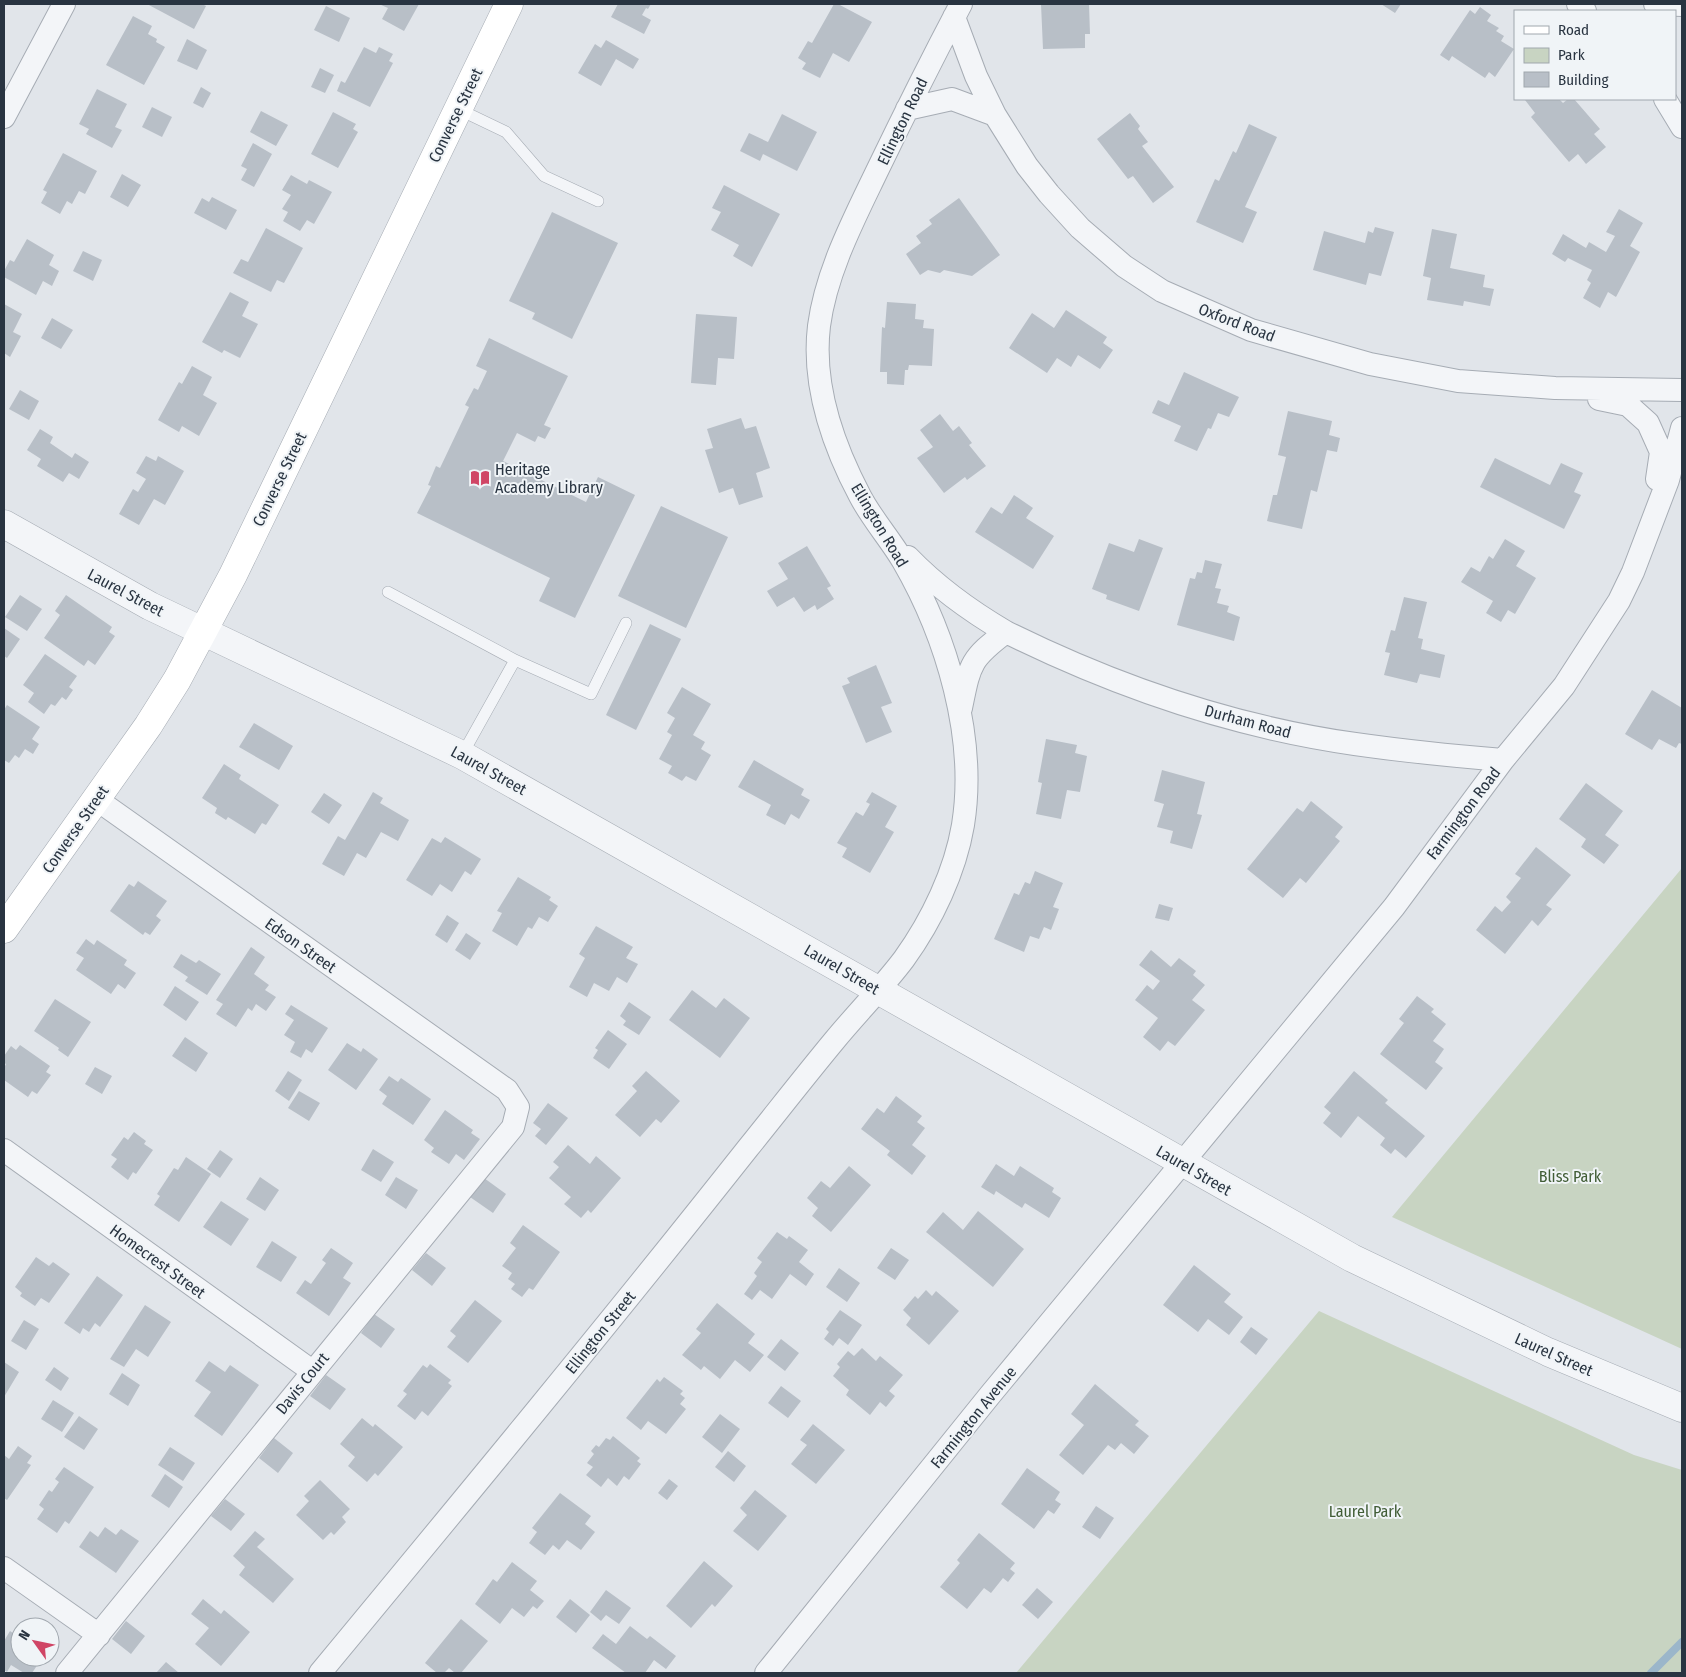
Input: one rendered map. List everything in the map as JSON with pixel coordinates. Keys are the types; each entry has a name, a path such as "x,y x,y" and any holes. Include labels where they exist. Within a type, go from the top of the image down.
{"main road":[{"name":"Converse Street","path":"4,929 148,726 177,680 237,566 509,4"}],"street":[{"path":"5,112 64,4"},
{"path":"1655,4 1682,5"},
{"name":"Ellington Road","path":"878,990 904,959 912,946 935,906 955,859 967,790 967,763 960,712 945,659 928,612 902,559 861,499 838,449 822,391 818,359 819,328 825,297 857,212 957,10"},
{"name":"Oxford Road","path":"957,10 976,76 995,115 1027,166 1080,228 1124,266 1162,290 1251,330 1370,364 1458,381 1554,388 1682,390"},
{"path":"907,109 952,99 995,115"},
{"path":"1666,100 1682,127"},
{"name":"Oxford Road","path":"1554,388 1628,405 1648,423 1661,452 1653,522"},
{"name":"Farmington Road","path":"1182,1163 1394,907 1502,760 1564,686 1591,649 1620,602 1653,522 1682,428"},
{"name":"Laurel Street","path":"4,524 142,602 462,755 1352,1258 1443,1304 1548,1352 1682,1408"},
{"name":"Durham Road","path":"880,528 935,584 1006,632 1057,657 1099,674 1182,703 1256,724 1354,744 1502,760"},
{"path":"960,712 968,675 975,658 1006,632"},
{"name":"Edson Street","path":"96,800 507,1090"},
{"name":"Ellington Street","path":"320,1673 477,1485 834,1040 878,990"},
{"name":"Davis Court","path":"68,1673 312,1371 513,1127 518,1107 507,1090"},
{"name":"Homecrest Street","path":"4,1150 312,1371"},
{"name":"Farmington Avenue","path":"766,1673 990,1395 1182,1163"},
{"path":"4,1568 99,1635"}],"lane":[{"path":"458,109 506,132 544,176 598,201"},
{"path":"388,592 515,660 591,694 626,623"},
{"path":"462,755 515,660"}],"green space":[{"name":"Bliss Park","path":"1682,868 1682,1349 1392,1217"},
{"name":"Laurel Park","path":"1319,1311 1634,1455 1682,1470 1682,1673 1016,1673"}],"building":[{"path":"147,4 202,4 206,6 194,29"},
{"path":"379,4 419,4 404,31 382,19 388,8"},
{"path":"618,4 651,4 642,15 651,20 644,34 611,17"},
{"path":"834,4 838,4 872,22 849,62 833,53 820,78 802,69 806,63 798,58 808,41 812,43"},
{"path":"1041,4 1089,4 1090,34 1085,34 1085,48 1043,49"},
{"path":"1381,4 1401,4 1395,13"},
{"path":"326,6 350,18 339,42 314,30"},
{"path":"1480,7 1491,15 1487,21 1499,28 1496,31 1504,36 1501,41 1514,49 1495,77 1489,72 1485,78 1452,56 1449,61 1440,55 1470,10 1475,14"},
{"path":"133,16 152,26 148,34 165,47 144,85 106,65"},
{"path":"187,39 207,50 197,70 177,61"},
{"path":"606,40 639,59 633,69 616,59 601,86 578,73 595,44 601,48"},
{"path":"364,47 376,53 379,47 393,54 389,61 393,63 370,107 337,91 341,81 345,83"},
{"path":"320,68 334,75 325,93 311,87"},
{"path":"201,87 211,93 203,108 193,103"},
{"path":"97,89 127,104 115,127 122,130 112,148 86,134 89,129 79,124"},
{"path":"1525,100 1560,100 1563,103 1567,100 1575,100 1600,129 1594,134 1606,147 1586,164 1578,154 1569,162 1531,117 1535,113"},
{"path":"152,107 172,117 162,137 142,127"},
{"path":"261,111 288,125 276,146 250,132"},
{"path":"333,112 356,124 353,129 358,132 338,168 311,154"},
{"path":"1130,113 1140,126 1138,129 1148,142 1142,146 1174,187 1153,203 1133,176 1128,179 1097,139"},
{"path":"782,114 817,132 797,171 763,154 760,161 740,151 749,133 768,142"},
{"path":"1249,124 1277,137 1245,207 1257,212 1243,243 1196,222 1215,179 1219,181 1233,151 1236,153"},
{"path":"253,143 272,154 254,187 241,180 247,169 241,166"},
{"path":"63,153 97,171 85,194 79,191 72,204 67,201 60,214 41,203 47,192 43,190"},
{"path":"122,174 141,185 128,207 110,197"},
{"path":"291,175 307,184 309,180 332,192 314,224 307,220 300,231 283,221 288,212 282,209 291,195 282,190"},
{"path":"724,185 780,214 752,267 733,256 739,245 711,230 721,212 712,208"},
{"path":"212,197 237,210 226,230 194,213 202,198 209,202"},
{"path":"959,198 1000,255 972,276 944,270 940,273 928,270 920,275 906,254 921,243 916,236 932,224 929,220"},
{"path":"1619,209 1643,223 1630,246 1640,252 1616,297 1608,292 1600,308 1583,298 1591,283 1587,280 1592,270 1568,258 1565,262 1552,254 1563,234 1586,248 1589,242 1606,252 1615,236 1606,232"},
{"path":"552,212 618,243 572,339 532,319 535,313 509,301"},
{"path":"1375,227 1394,232 1381,276 1369,273 1366,285 1313,270 1324,231 1365,243 1368,231 1373,233"},
{"path":"266,228 303,248 284,283 277,280 271,292 233,273 241,259 248,262"},
{"path":"1432,229 1457,234 1450,268 1485,275 1483,287 1494,289 1490,306 1464,301 1463,306 1427,300 1431,278 1423,276"},
{"path":"27,239 54,255 49,265 59,271 52,286 43,281 36,295 4,277 4,271 10,260 14,262"},
{"path":"83,251 102,260 93,281 73,271"},
{"path":"230,292 249,302 242,316 258,324 240,358 224,350 222,353 202,342"},
{"path":"887,302 916,304 915,319 924,320 923,328 934,329 932,366 909,365 908,370 905,370 904,385 887,384 887,372 880,372 882,327 885,328"},
{"path":"4,304 22,314 13,332 21,336 10,357 4,353"},
{"path":"1066,310 1107,337 1103,343 1113,350 1100,369 1078,355 1071,367 1057,358 1047,373 1009,348 1032,313 1054,328"},
{"path":"696,314 737,317 734,359 718,358 716,385 691,383"},
{"path":"52,318 73,330 61,349 41,338"},
{"path":"489,338 568,376 544,425 551,428 545,439 538,436 535,442 517,433 503,461 586,502 598,477 635,495 575,618 539,601 550,578 417,513 431,486 428,485 436,466 440,468 469,407 465,405 474,388 478,390 487,371 476,366"},
{"path":"192,366 212,377 203,395 217,403 199,436 182,426 179,432 158,420 179,382 182,384"},
{"path":"1184,372 1239,397 1229,417 1218,413 1211,429 1208,428 1197,451 1174,441 1181,426 1152,413 1158,400 1169,405"},
{"path":"20,390 39,401 29,420 9,409"},
{"path":"1288,411 1332,421 1329,435 1340,438 1337,452 1327,450 1317,492 1311,490 1302,529 1267,521 1273,495 1277,495 1286,457 1278,455"},
{"path":"940,414 953,431 959,426 972,443 969,445 986,466 967,480 965,477 944,493 917,458 933,447 920,430"},
{"path":"741,418 745,429 756,426 770,468 756,473 763,497 739,505 733,488 719,493 705,450 713,448 707,429"},
{"path":"40,429 53,437 50,443 72,458 75,453 89,462 79,479 69,473 63,482 37,466 41,459 27,450"},
{"path":"146,456 156,461 158,456 184,471 165,505 154,499 139,525 119,514 133,489 138,492 146,479 136,473"},
{"path":"1495,458 1550,485 1561,463 1583,473 1574,492 1581,495 1564,529 1480,487"},
{"path":"1014,495 1033,508 1026,518 1054,536 1033,569 975,532 991,507 1002,514"},
{"path":"661,506 728,537 686,628 618,596"},
{"path":"1139,539 1163,548 1139,611 1106,599 1107,595 1092,589 1109,543 1134,552"},
{"path":"1505,539 1525,551 1516,566 1536,578 1515,614 1508,610 1501,622 1486,613 1493,601 1461,582 1471,567 1480,572 1489,556 1493,559"},
{"path":"807,546 831,586 827,588 834,599 817,610 815,605 804,612 794,597 777,607 767,591 788,579 778,563"},
{"path":"1205,560 1222,564 1215,588 1221,589 1217,603 1229,606 1227,612 1240,617 1234,641 1177,625 1190,578 1195,579 1197,572 1202,573"},
{"path":"20,595 42,609 27,631 5,617"},
{"path":"66,595 112,627 109,632 115,636 95,665 88,660 84,666 44,638 60,615 55,611"},
{"path":"1404,597 1427,602 1418,638 1423,639 1421,649 1445,655 1440,678 1420,674 1417,683 1384,675 1390,653 1385,652 1391,630 1395,631"},
{"path":"650,624 681,639 636,730 606,715"},
{"path":"4,628 20,639 7,658 4,656"},
{"path":"45,654 77,676 69,687 73,690 66,700 62,697 55,706 51,704 44,714 28,702 34,693 23,685"},
{"path":"876,665 892,703 881,707 892,732 866,743 842,686 850,683 847,678"},
{"path":"682,687 711,704 693,735 705,742 701,749 711,755 696,781 686,776 682,781 668,773 672,766 659,759 672,735 667,732 675,718 667,713"},
{"path":"1652,690 1682,708 1682,744 1679,743 1676,748 1659,739 1652,750 1625,734"},
{"path":"7,705 40,727 32,739 39,744 33,754 25,749 19,758 15,755 9,763 4,760 4,710"},
{"path":"254,723 293,746 279,770 239,747"},
{"path":"1046,739 1077,745 1075,753 1087,756 1080,792 1067,790 1061,819 1036,814 1042,783 1038,782"},
{"path":"754,760 804,789 801,795 810,800 799,819 791,814 785,825 766,815 771,805 738,787"},
{"path":"224,764 241,775 239,779 279,805 266,825 262,823 255,834 228,817 226,820 215,813 217,808 202,798"},
{"path":"1162,770 1205,782 1197,814 1202,815 1192,849 1170,843 1173,831 1157,827 1164,804 1154,801"},
{"path":"1586,783 1623,811 1605,835 1619,845 1604,864 1581,847 1586,839 1559,819"},
{"path":"373,792 383,798 380,803 409,820 398,841 381,832 366,858 357,853 344,876 322,864 338,836 345,840"},
{"path":"872,792 897,806 885,827 894,832 870,873 842,857 847,848 837,843 856,812 863,816 870,804 866,802"},
{"path":"324,793 342,805 329,824 311,812"},
{"path":"1311,801 1343,827 1335,837 1340,841 1306,883 1300,878 1283,898 1247,869 1297,808 1303,812"},
{"path":"445,837 481,859 471,875 465,871 452,892 440,884 432,896 406,880 432,838 441,843"},
{"path":"1536,847 1571,875 1546,905 1552,909 1538,926 1532,920 1505,954 1476,930 1495,906 1502,912 1511,902 1506,897 1521,878 1515,874"},
{"path":"1035,871 1063,883 1053,907 1059,909 1051,930 1044,927 1039,939 1030,936 1024,952 994,939 1014,893 1019,895 1025,882 1030,884"},
{"path":"518,877 551,897 549,900 558,906 548,922 539,917 532,929 528,927 517,946 492,931 502,913 497,911"},
{"path":"138,881 167,901 156,916 161,920 150,935 145,932 143,935 110,911 129,884 134,887"},
{"path":"1159,904 1173,908 1169,921 1155,918"},
{"path":"447,915 459,923 447,943 435,935"},
{"path":"596,926 633,947 626,958 638,964 627,983 617,977 609,991 594,983 587,997 569,987 585,958 579,954"},
{"path":"466,933 481,943 470,960 455,950"},
{"path":"86,939 94,945 97,940 127,960 124,965 136,973 125,989 118,984 111,994 76,970 84,958 76,953"},
{"path":"251,947 265,957 254,974 269,985 265,990 276,997 266,1011 256,1004 252,1011 248,1008 236,1027 216,1014 223,1004 216,1000"},
{"path":"1151,950 1171,967 1179,958 1196,971 1193,975 1205,985 1192,1000 1205,1010 1175,1046 1168,1041 1160,1051 1143,1037 1158,1018 1135,1000 1147,985 1153,990 1160,981 1139,965"},
{"path":"181,954 196,963 199,960 221,974 207,995 185,981 188,977 173,967"},
{"path":"175,986 199,1002 186,1021 163,1005"},
{"path":"692,990 716,1008 724,998 750,1018 720,1058 669,1020"},
{"path":"1417,996 1434,1009 1431,1012 1446,1024 1433,1041 1444,1049 1435,1062 1443,1068 1426,1090 1380,1054 1404,1023 1399,1019"},
{"path":"55,999 91,1022 68,1057 58,1050 59,1048 34,1031"},
{"path":"629,1002 651,1017 639,1035 623,1025 626,1021 620,1016"},
{"path":"291,1005 328,1028 312,1053 306,1049 301,1058 290,1052 295,1042 284,1035 294,1020 285,1014"},
{"path":"608,1030 627,1044 609,1069 593,1058 598,1050 595,1048"},
{"path":"185,1037 208,1053 196,1072 172,1056"},
{"path":"347,1043 361,1052 363,1048 378,1059 356,1090 328,1070"},
{"path":"20,1045 50,1066 46,1072 51,1075 37,1094 32,1091 28,1097 4,1080 6,1064 4,1063 4,1056 11,1046 16,1050"},
{"path":"95,1067 112,1076 102,1094 85,1084"},
{"path":"288,1071 302,1080 289,1101 275,1091"},
{"path":"646,1071 680,1101 661,1123 656,1119 640,1137 615,1115 637,1091 632,1086"},
{"path":"1354,1071 1388,1100 1385,1103 1425,1136 1406,1158 1395,1149 1391,1154 1380,1145 1385,1138 1358,1116 1341,1138 1323,1123 1331,1113 1324,1107"},
{"path":"389,1076 398,1082 401,1078 431,1099 413,1125 382,1104 387,1096 379,1090"},
{"path":"299,1091 320,1103 309,1121 288,1108"},
{"path":"896,1096 922,1116 917,1122 925,1128 912,1145 926,1156 912,1175 887,1155 890,1151 861,1129 877,1108 884,1113"},
{"path":"548,1103 568,1118 546,1145 535,1136 541,1129 533,1123"},
{"path":"445,1110 473,1130 471,1133 480,1139 464,1160 456,1154 449,1164 431,1152 434,1148 424,1140"},
{"path":"134,1132 146,1141 144,1144 153,1150 136,1174 133,1172 128,1180 111,1167 117,1159 111,1155 124,1137 128,1140"},
{"path":"568,1145 590,1164 596,1156 621,1178 591,1213 588,1210 581,1218 564,1204 571,1197 549,1178 559,1167 553,1162"},
{"path":"373,1149 394,1162 381,1182 361,1170"},
{"path":"220,1150 233,1159 220,1178 207,1169"},
{"path":"186,1157 211,1174 179,1222 154,1205 160,1196 157,1194 174,1168 178,1170"},
{"path":"996,1164 1014,1176 1020,1166 1054,1188 1052,1192 1061,1198 1049,1218 1025,1203 1022,1208 996,1191 994,1195 981,1187"},
{"path":"849,1166 871,1185 831,1232 812,1216 818,1208 807,1198 821,1181 830,1188"},
{"path":"260,1177 279,1190 265,1211 246,1199"},
{"path":"396,1177 418,1190 406,1209 385,1195"},
{"path":"484,1178 506,1194 493,1213 470,1197"},
{"path":"221,1201 249,1219 231,1246 203,1227"},
{"path":"978,1211 1024,1249 993,1287 926,1232 943,1212 963,1230"},
{"path":"523,1225 560,1252 533,1290 529,1288 522,1297 511,1289 515,1284 508,1279 512,1273 502,1266 516,1248 510,1243"},
{"path":"777,1232 787,1239 789,1236 808,1250 799,1262 814,1274 806,1286 790,1274 772,1299 760,1290 752,1300 744,1294 757,1276 754,1273 762,1262 757,1258"},
{"path":"272,1241 297,1257 281,1282 256,1267"},
{"path":"331,1248 353,1263 343,1278 351,1283 329,1316 296,1293 305,1280 311,1284 326,1263 322,1260"},
{"path":"891,1248 909,1260 895,1280 877,1268"},
{"path":"426,1253 446,1268 432,1286 412,1270"},
{"path":"36,1257 49,1266 53,1262 70,1274 49,1303 41,1298 35,1306 20,1296 22,1293 15,1287"},
{"path":"1194,1265 1231,1294 1224,1302 1243,1317 1229,1335 1208,1319 1198,1332 1163,1305"},
{"path":"839,1268 860,1283 847,1302 826,1287"},
{"path":"97,1276 123,1295 100,1327 95,1323 89,1332 83,1328 80,1334 64,1323"},
{"path":"926,1290 932,1296 936,1291 959,1311 929,1345 906,1325 911,1318 903,1310 915,1296 918,1299"},
{"path":"475,1300 502,1321 468,1363 447,1347 456,1336 450,1331"},
{"path":"717,1303 755,1334 748,1343 764,1355 750,1372 735,1360 720,1379 704,1366 701,1370 682,1355 701,1333 696,1329"},
{"path":"145,1305 171,1322 148,1357 136,1349 124,1367 110,1359"},
{"path":"840,1310 862,1325 848,1345 839,1338 833,1346 824,1339 829,1332 826,1329"},
{"path":"374,1314 395,1329 381,1348 361,1333"},
{"path":"24,1320 39,1329 26,1350 11,1341"},
{"path":"1251,1327 1268,1339 1256,1355 1240,1342"},
{"path":"781,1339 799,1353 785,1371 767,1357"},
{"path":"862,1348 876,1361 880,1356 903,1375 889,1391 895,1396 886,1407 880,1402 870,1415 846,1395 849,1390 833,1376 840,1367 837,1364 848,1351 854,1356"},
{"path":"209,1361 225,1372 230,1365 259,1385 222,1436 194,1416 211,1392 195,1381"},
{"path":"4,1362 19,1372 4,1397"},
{"path":"430,1364 451,1380 448,1383 452,1386 428,1416 422,1411 415,1420 397,1406 407,1394 403,1391 423,1365 427,1368"},
{"path":"54,1367 69,1378 61,1391 45,1380"},
{"path":"122,1373 140,1385 128,1406 109,1394"},
{"path":"326,1375 346,1389 330,1410 310,1396"},
{"path":"664,1377 683,1391 680,1394 685,1398 680,1404 686,1409 666,1434 648,1421 641,1430 626,1418 657,1379 660,1382"},
{"path":"1095,1384 1139,1421 1135,1425 1149,1436 1134,1454 1121,1443 1115,1450 1108,1445 1083,1475 1059,1455 1084,1425 1071,1414"},
{"path":"781,1386 801,1401 788,1418 768,1403"},
{"path":"53,1400 74,1413 62,1432 41,1419"},
{"path":"720,1414 740,1429 722,1453 702,1437"},
{"path":"79,1416 98,1429 84,1450 64,1437"},
{"path":"362,1418 373,1427 375,1424 403,1447 378,1476 375,1473 367,1482 348,1466 355,1457 340,1444"},
{"path":"813,1424 845,1450 816,1484 791,1464 807,1445 800,1440"},
{"path":"613,1436 640,1458 637,1461 641,1464 629,1480 624,1476 617,1486 608,1478 601,1487 586,1475 593,1467 587,1463 594,1454 591,1451 596,1445 599,1447 606,1438 610,1440"},
{"path":"274,1438 293,1453 278,1473 259,1458"},
{"path":"18,1446 32,1456 27,1463 31,1465 7,1500 4,1498 4,1455 9,1459"},
{"path":"170,1447 195,1463 183,1481 158,1465"},
{"path":"728,1451 746,1466 734,1482 715,1467"},
{"path":"64,1467 94,1487 69,1524 65,1521 57,1533 37,1519 44,1509 39,1505 49,1490 52,1492 59,1482 55,1479"},
{"path":"1027,1468 1060,1492 1055,1500 1061,1504 1054,1514 1048,1510 1034,1529 1001,1504"},
{"path":"165,1474 183,1487 169,1508 151,1496"},
{"path":"669,1479 678,1486 667,1500 658,1493"},
{"path":"320,1480 350,1509 342,1517 346,1522 334,1535 331,1532 323,1540 296,1515 309,1501 304,1496"},
{"path":"755,1490 787,1516 758,1551 733,1531 747,1515 740,1508"},
{"path":"560,1493 591,1516 585,1524 595,1532 581,1550 567,1540 559,1550 553,1545 545,1555 529,1543 537,1532 532,1528"},
{"path":"225,1499 245,1514 231,1531 211,1516"},
{"path":"1096,1506 1114,1518 1100,1539 1082,1527"},
{"path":"105,1527 116,1535 121,1529 139,1541 116,1573 79,1547 90,1531 98,1537"},
{"path":"255,1531 265,1539 257,1547 294,1579 273,1603 239,1575 245,1567 233,1556"},
{"path":"979,1533 1015,1563 1010,1569 1015,1573 1008,1582 1003,1578 991,1593 984,1588 967,1609 940,1587 960,1563 957,1560"},
{"path":"704,1561 733,1586 715,1607 712,1604 691,1628 666,1606"},
{"path":"512,1562 537,1581 530,1590 544,1601 537,1609 533,1606 524,1617 512,1608 500,1624 475,1604 493,1579 497,1582"},
{"path":"1037,1588 1053,1602 1038,1619 1022,1605"},
{"path":"606,1590 631,1608 619,1624 606,1615 601,1621 590,1612"},
{"path":"203,1599 221,1614 224,1610 250,1632 221,1666 195,1644 209,1628 191,1614"},
{"path":"570,1599 590,1615 576,1633 556,1617"},
{"path":"461,1619 488,1641 461,1673 455,1673 449,1668 444,1673 437,1673 425,1663"},
{"path":"126,1621 145,1636 131,1654 112,1639"},
{"path":"630,1626 647,1639 650,1636 676,1656 666,1669 654,1660 645,1673 626,1673 592,1648 603,1634 616,1644"},
{"path":"10,1631 10,1667 7,1672 4,1670 4,1641"},
{"path":"166,1662 179,1673 156,1673"},
{"path":"14,1667 36,1667 32,1673 24,1673"}],"waterway":[{"path":"1651,1673 1682,1642"}],"place":[{"name":"Heritage Academy Library","path":"480,478"}]}
